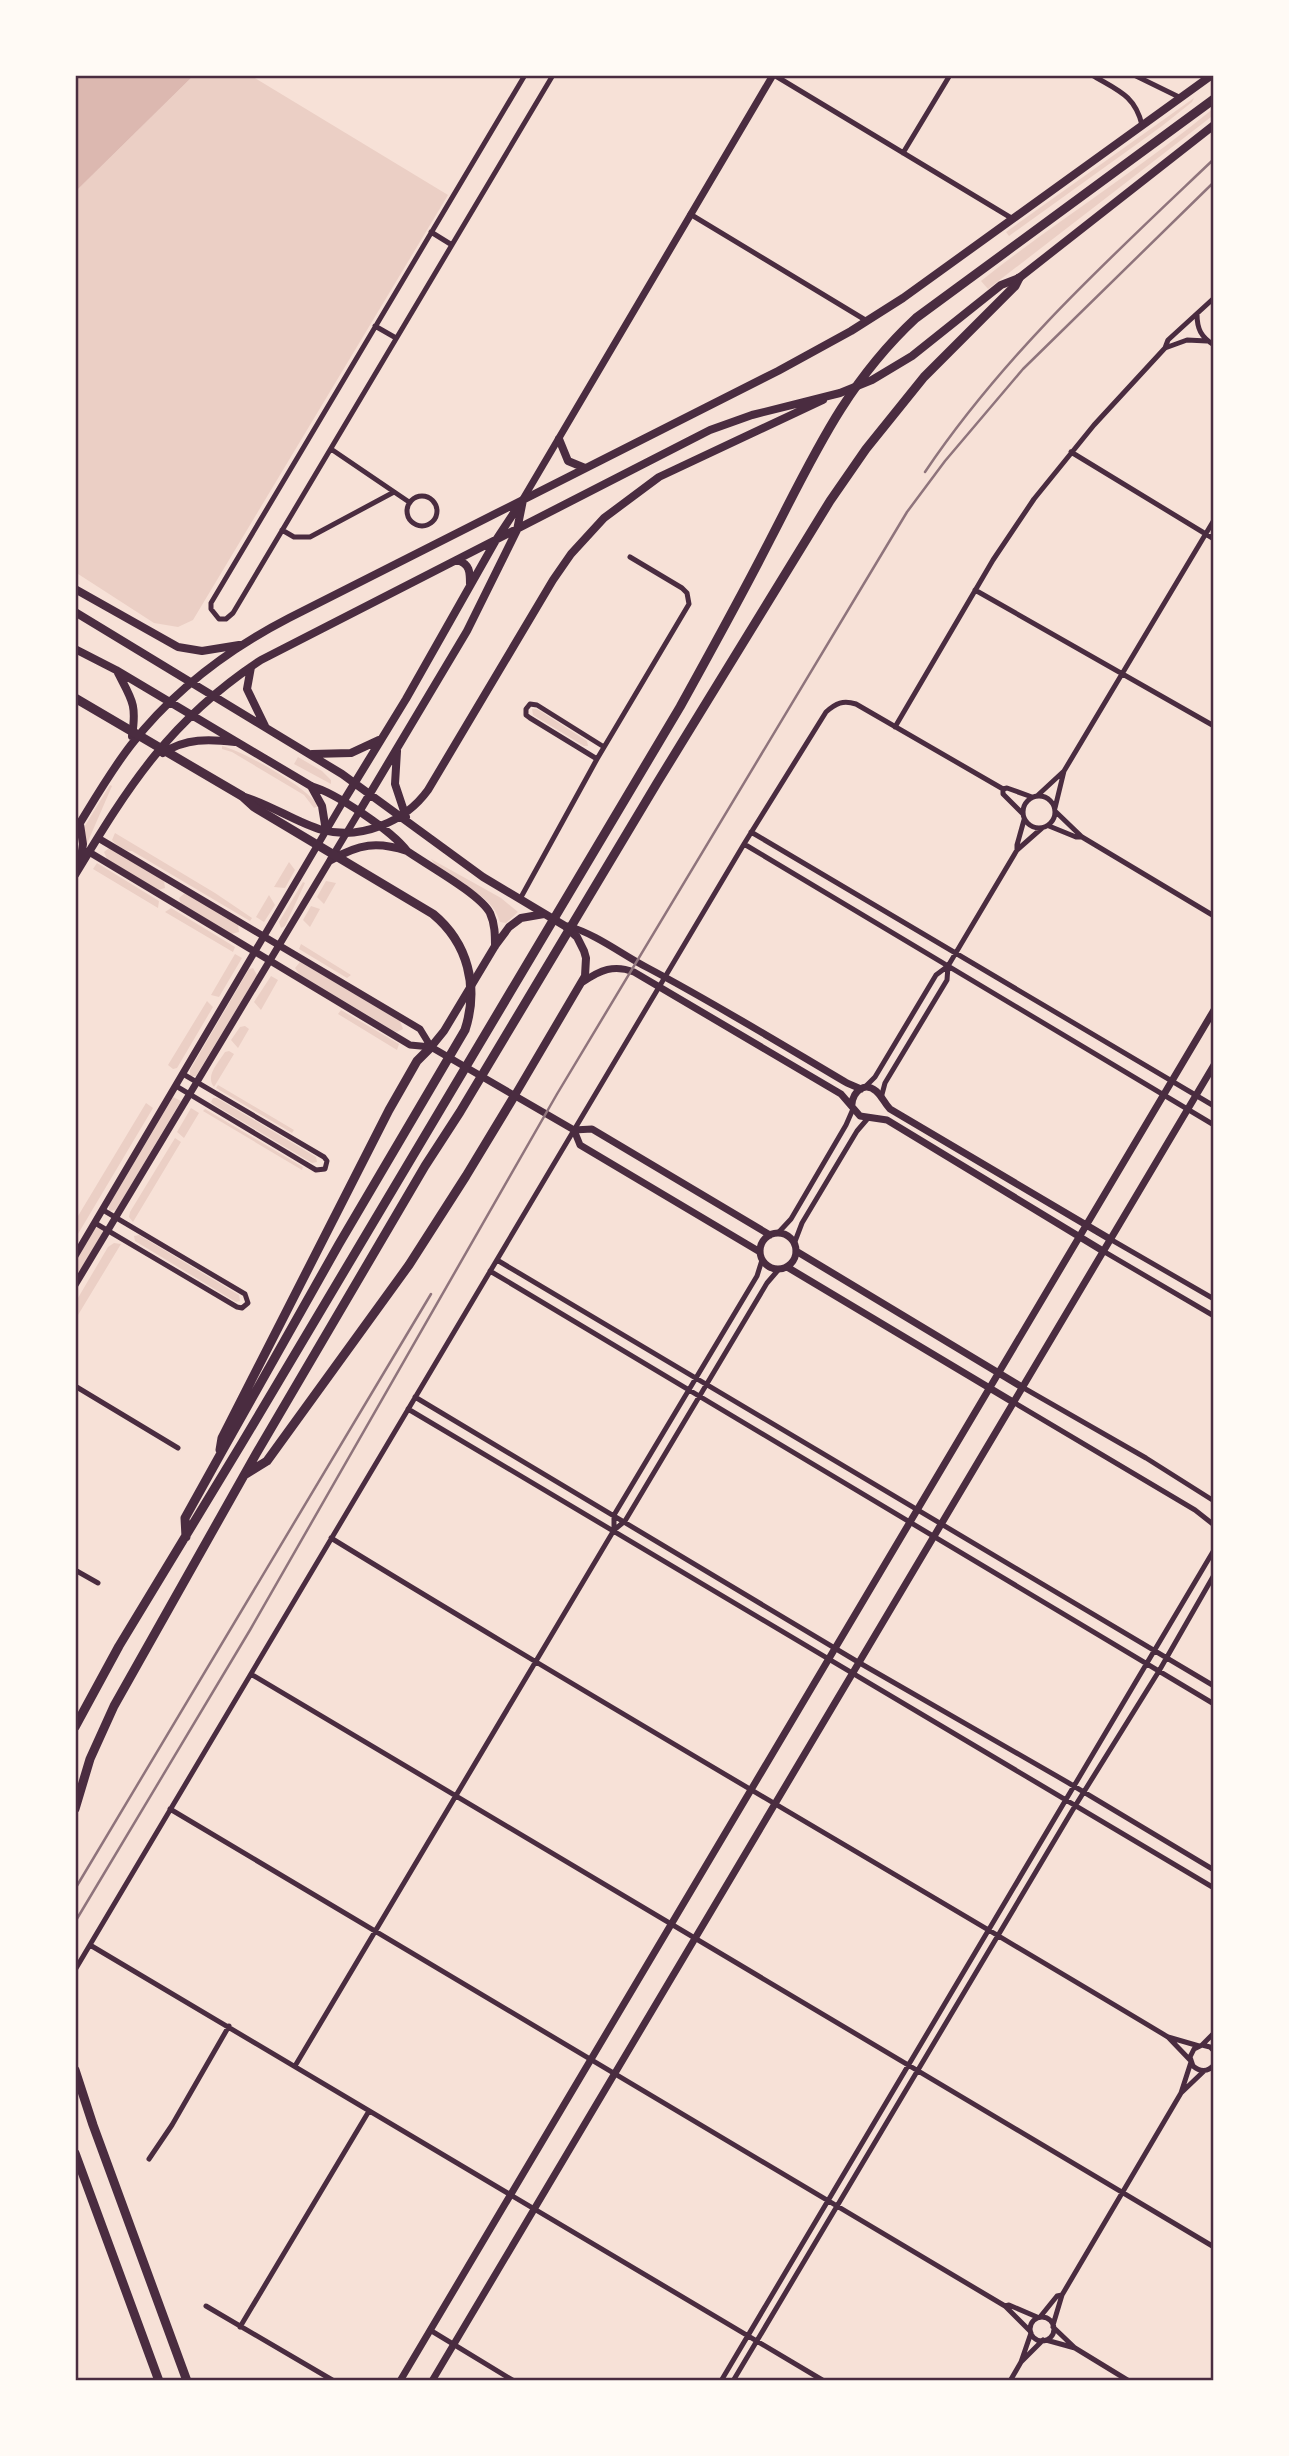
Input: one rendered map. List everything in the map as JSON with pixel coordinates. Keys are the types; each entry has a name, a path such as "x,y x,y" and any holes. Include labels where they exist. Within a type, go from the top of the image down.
{"highway":[{"path":"75,1727 119,1646 186,1538 706,660 821,440 849,394 884,349 916,318 1214,99"},
{"path":"75,1809 90,1759 114,1706 244,1475 425,1166 701,711 849,473 924,377 1015,286 1019,278"},
{"path":"75,698 425,908 439,919 454,937 470,975 469,1015 465,1030 344,1234 185,1518 186,1538"},
{"path":"220,1455 222,1438 389,1110 417,1061 430,1047"},
{"path":"244,1475 267,1461 395,1285 515,1095"},
{"path":"75,2070 187,2381"},
{"path":"75,2153 159,2381"}],"main road":[{"path":"75,1256 439,643 496,540 523,500 774,75"},
{"path":"77,872 83,844 77,825 130,747 170,702 246,643 289,618 788,366 868,321 1212,75"},
{"path":"242,796 314,827 331,831 372,829 396,819 417,803 428,790 564,564 604,518 670,471 859,386 901,364 1002,285 1019,278 1214,125"},
{"path":"77,872 147,763 190,714 251,667 291,643 710,430 751,415 832,396"},
{"path":"559,439 568,461 585,468"},
{"path":"75,1285 467,631 517,530 523,500"},
{"path":"457,560 470,569 470,584"},
{"path":"75,589 177,647 202,651 246,643"},
{"path":"75,612 355,783 483,877 565,926 577,937 584,951 586,968 582,982 515,1095"},
{"path":"75,649 116,670 359,812 401,843 407,851 486,907 494,925 495,946"},
{"path":"251,667 247,690 266,728"},
{"path":"116,670 130,694 134,708 130,747"},
{"path":"309,754 351,753 382,738"},
{"path":"147,763 169,749 187,742 206,739 238,743"},
{"path":"397,748 395,784 410,825"},
{"path":"311,786 322,806 326,831"},
{"path":"98,838 420,1029 430,1047"},
{"path":"331,860 349,850 378,844 407,851"},
{"path":"89,852 410,1045 430,1047 574,1130 592,1129 774,1234 788,1236 795,1247 1022,1387"},
{"path":"170,901 180,886"},
{"path":"430,1047 444,1031 495,946 516,921 544,914"},
{"path":"565,926 587,932 847,1083 873,1089 893,1110 1110,1239"},
{"path":"582,982 606,969 623,967 660,986 841,1094 860,1116 887,1120 1103,1251"},
{"path":"400,2381 1214,1010"},
{"path":"432,2381 1214,1065"},
{"path":"852,1106 853,1096 863,1088"},
{"path":"870,1117 878,1112 881,1099"},
{"path":"574,1130 580,1145 761,1256 768,1266 783,1268 1013,1402"},
{"path":"761,1256 763,1240 774,1234"},
{"path":"783,1268 793,1260 795,1247"}],"street":[{"path":"525,75 211,603 211,609 217,617 226,619 233,613 553,75"},
{"path":"774,75 1013,219"},
{"path":"903,153 950,75"},
{"path":"1092,75 1130,99 1137,108 1142,125"},
{"path":"1134,75 1181,98"},
{"path":"690,214 868,321"},
{"path":"431,232 452,245"},
{"path":"895,727 1013,528 1071,452 1165,348 1168,340 1214,298"},
{"path":"1197,314 1199,330 1207,341 1214,345"},
{"path":"375,326 396,338"},
{"path":"1165,348 1186,340 1207,341"},
{"path":"331,449 409,502"},
{"path":"1071,452 1214,539"},
{"path":"282,530 294,537 310,537 394,492"},
{"path":"422,495 431,499 437,512 433,521 424,526 411,521 406,512 409,502 422,495"},
{"path":"1017,850 1025,804 1064,771 1214,520"},
{"path":"520,900 597,759 686,610 689,598 682,588 629,557"},
{"path":"975,590 1214,726"},
{"path":"75,1970 665,976 826,712 841,702 856,704 1003,789 1046,797 1082,837 1214,916"},
{"path":"597,759 530,718 526,715 526,709 530,704 537,705 604,747"},
{"path":"863,1088 875,1077 936,975 948,966 1017,850 1049,825 1064,771"},
{"path":"1003,789 1003,794 1034,828 1042,828"},
{"path":"1049,825 1082,837"},
{"path":"751,832 1214,1107"},
{"path":"744,844 1214,1125"},
{"path":"881,1099 885,1083 947,981 948,966"},
{"path":"176,1086 316,1170 325,1169 327,1161 324,1157 183,1074"},
{"path":"774,1234 793,1216 849,1120 852,1106"},
{"path":"795,1247 802,1223 857,1131 870,1117"},
{"path":"95,1223 237,1307 242,1308 248,1303 245,1294 103,1210"},
{"path":"1110,1239 1214,1299"},
{"path":"1103,1251 1214,1316"},
{"path":"614,1530 614,1515 757,1276 761,1256"},
{"path":"497,1260 1214,1686"},
{"path":"295,2066 614,1530 625,1521 767,1283 783,1268"},
{"path":"490,1271 1214,1704"},
{"path":"75,1386 178,1448"},
{"path":"1022,1387 1136,1452 1214,1501"},
{"path":"415,1397 858,1662 1214,1870"},
{"path":"1013,1402 1202,1514 1214,1525"},
{"path":"408,1409 853,1671 1214,1888"},
{"path":"331,1538 659,1733 750,1791 1168,2037 1197,2069 1208,2071"},
{"path":"721,2381 1214,1550"},
{"path":"75,1570 99,1583"},
{"path":"733,2381 1214,1575"},
{"path":"251,1674 1214,2247"},
{"path":"170,1810 1004,2306 1034,2338 1075,2348"},
{"path":"90,1945 824,2381"},
{"path":"149,2159 229,2026"},
{"path":"1021,2362 1052,2334 1062,2295 1181,2093 1192,2051 1214,2033"},
{"path":"1168,2037 1214,2050"},
{"path":"1181,2093 1214,2065"},
{"path":"240,2327 369,2111"},
{"path":"1010,2381 1021,2362 1032,2321 1039,2317 1057,2296 1062,2295"},
{"path":"1004,2306 1009,2305 1049,2320 1075,2348 1129,2381"},
{"path":"206,2306 334,2381"},
{"path":"430,2330 514,2381"}],"shaded area":[{"path":"75,75 194,75 75,192"},
{"path":"194,75 250,75 448,195 193,620 178,627 154,623 75,572 75,192"},
{"path":"1194,98 1162,126 1009,236 1006,232"},
{"path":"1214,108 1211,117 988,289 981,281 1156,153"},
{"path":"532,709 537,709 587,741 588,746 533,715"},
{"path":"222,746 275,771 312,798 318,806 314,808 304,795 232,752 222,749"},
{"path":"298,757 322,771 331,780 331,784 294,764"},
{"path":"110,785 112,786 86,846 83,829"},
{"path":"115,833 252,918 250,921 132,851 121,848 112,840"},
{"path":"109,848 164,881 165,888 158,890 107,859 104,852"},
{"path":"431,859 501,898 518,912 506,923 500,922 488,902 447,875"},
{"path":"289,862 295,870 285,888 274,887"},
{"path":"97,863 159,901 158,908 93,869"},
{"path":"326,881 336,883 324,904 317,897"},
{"path":"303,882 305,883 285,926 281,928 279,922"},
{"path":"185,893 238,925 239,932 231,934 181,904 179,898"},
{"path":"269,895 275,905 264,922 256,917"},
{"path":"311,906 320,909 310,927 303,920"},
{"path":"171,908 235,947 233,952 165,912"},
{"path":"301,944 351,975 347,978 299,949"},
{"path":"235,954 242,958 219,997 211,995"},
{"path":"300,962 400,1021 403,1029 394,1031 299,974 295,968"},
{"path":"253,968 257,975 196,1076 190,1076 190,1070 249,969"},
{"path":"271,976 278,980 261,1010 254,1002"},
{"path":"207,1001 213,1007 177,1068 173,1069 168,1065"},
{"path":"341,1010 399,1044 397,1050 338,1014"},
{"path":"240,1027 249,1029 238,1048 231,1040"},
{"path":"225,1052 234,1054 214,1087 211,1078 214,1070"},
{"path":"218,1085 294,1130 292,1133 216,1088"},
{"path":"173,1097 181,1101 116,1210 109,1211 109,1205"},
{"path":"213,1098 316,1157 317,1162 312,1163 213,1104"},
{"path":"146,1103 153,1108 75,1239 75,1221"},
{"path":"191,1108 199,1113 184,1138 177,1132"},
{"path":"205,1109 303,1167 302,1170 203,1111"},
{"path":"175,1138 181,1142 133,1222 129,1217 130,1212"},
{"path":"99,1227 103,1231 102,1234 75,1279 75,1262 95,1228"},
{"path":"139,1235 239,1295 240,1301 236,1302 135,1241 134,1236"},
{"path":"114,1243 121,1244 75,1320 75,1303 108,1247"}],"railway":[{"path":"925,472 956,428 1024,347 1098,270 1214,159"},
{"path":"75,1922 250,1630 557,1094 907,512 945,461 1023,369 1214,182"},
{"path":"75,1889 431,1294"}]}
